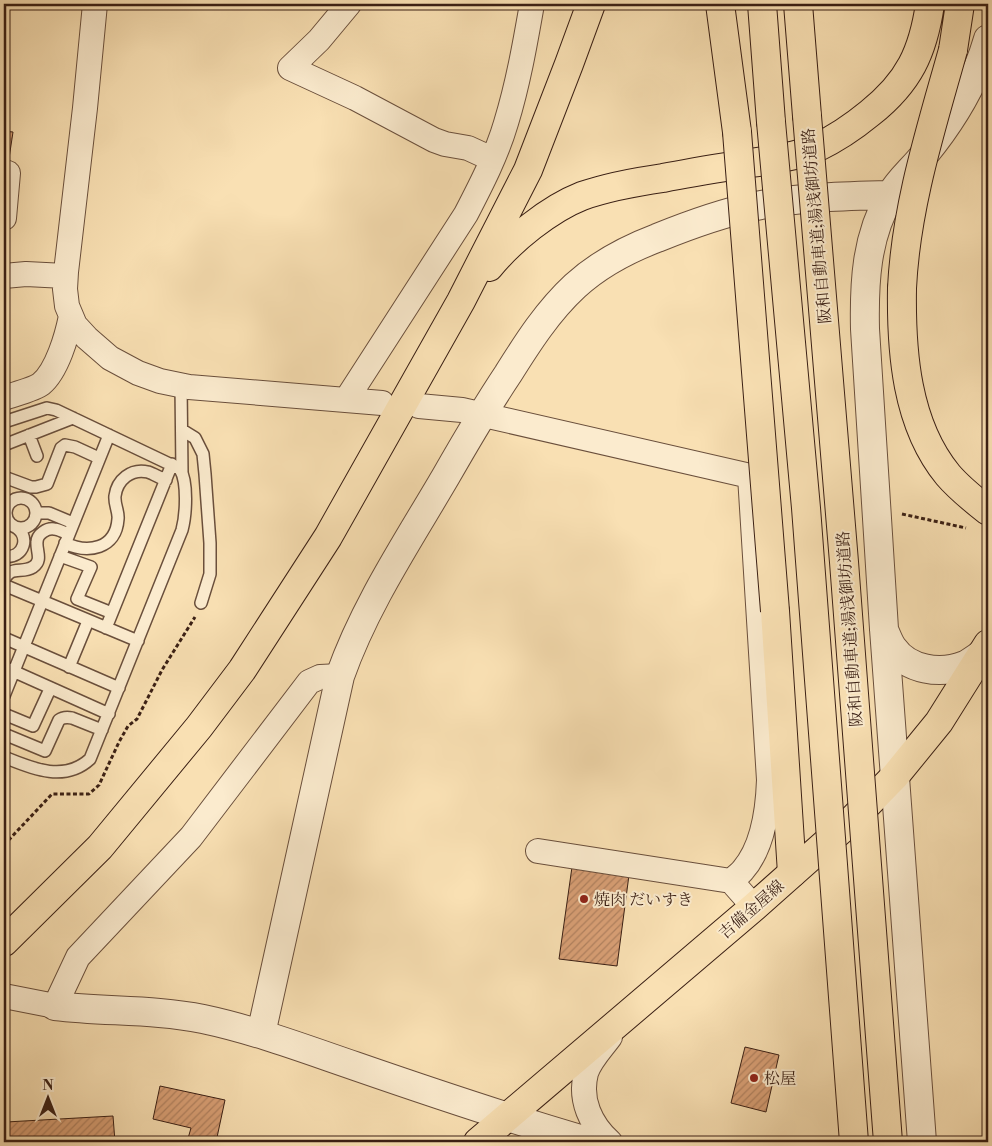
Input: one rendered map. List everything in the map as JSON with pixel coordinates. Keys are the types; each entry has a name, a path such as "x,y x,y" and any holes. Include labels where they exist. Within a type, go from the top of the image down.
{"main road":[{"path":"4,942 100,847 188,741 242,670 328,537 461,301 528,170 591,4"},
{"path":"720,4 737,132 775,611 792,873"},
{"name":"阪和自動車道;湯浅御坊道路","path":"762,4 806,508 854,1142"},
{"name":"阪和自動車道;湯浅御坊道路","path":"798,4 844,562 888,1142"},
{"path":"461,301 512,241 556,210 580,197 621,184 781,157 814,148 851,128 881,104 901,84 915,60 926,32 930,4"},
{"path":"960,4 953,50 922,163 906,244 902,288 903,342 908,380 916,414 930,446 948,474 966,494 980,520"},
{"name":"吉備金屋線","path":"478,1142 754,907 852,820 895,776 939,722 985,649"}],"street":[{"path":"87,4 85,108 65,276 67,306 75,325 110,358 138,373 160,381 181,385 382,403"},
{"path":"349,4 319,40 290,68 355,98 434,140 468,148 492,159"},
{"path":"346,400 466,214 492,159 506,124 518,78 532,4"},
{"path":"922,1142 884,629 864,288 868,255 883,209 899,182 925,154 983,74 988,39"},
{"path":"4,172 8,173 4,218"},
{"path":"261,1034 340,676 351,645 482,415 529,340 550,312 576,285 619,255 670,232 719,215 755,206 828,196 890,195"},
{"path":"4,276 26,274 65,276"},
{"path":"4,398 40,385 64,346 71,316"},
{"path":"419,406 462,410 750,476 770,780 765,814 754,853 743,870 731,880"},
{"path":"884,629 891,647 900,657 910,664 924,668 938,670 965,665 985,649"},
{"path":"55,1006 78,957 191,837 309,682 320,677 340,676"},
{"path":"538,851 731,880 754,907"},
{"path":"4,996 55,1006 94,1010 147,1011 205,1019 261,1034 506,1118 590,1142"},
{"path":"610,1142 600,1133 586,1105 584,1089 586,1072 596,1055 628,1014"},
{"path":"506,1118 525,1142"}],"lane":[{"path":"4,757 46,772 69,770 90,759 182,530 185,503 182,472 181,385"},
{"path":"4,422 47,408 73,418 172,464 182,472"},
{"path":"4,445 73,418"},
{"path":"182,430 195,438 203,454 206,474 210,574 200,603"},
{"path":"29,435 37,456"},
{"path":"4,696 9,670 24,646 109,435"},
{"path":"4,476 36,488 47,484 61,448 65,445 75,447 99,458"},
{"path":"106,628 172,464"},
{"path":"4,581 6,576 12,571 25,570 37,563 39,558 37,542 40,534 44,531 54,528 78,547 100,547 110,541 118,518 115,496 124,477 128,474 147,472 166,480"},
{"path":"20,497 34,504 37,513 30,526 20,528 9,527 11,524 6,515 11,501 20,497"},
{"path":"37,513 49,513 73,523"},
{"path":"4,556 8,557 18,554 24,547 22,533 9,527"},
{"path":"60,556 90,567 78,599 112,613"},
{"path":"4,586 138,641"},
{"path":"69,667 88,621"},
{"path":"4,638 119,688"},
{"path":"9,670 109,714"},
{"path":"4,714 33,726 50,689"},
{"path":"4,734 45,751 59,720 62,718 72,718 102,730"}],"path":[{"path":"876,509 980,520"}],"building":[{"path":"4,131 13,132 8,165 4,164"},
{"path":"572,867 629,875 617,966 559,959"},
{"path":"745,1047 779,1055 766,1112 731,1103"},
{"path":"160,1086 225,1100 216,1142 187,1142 191,1128 153,1119"},
{"path":"113,1116 115,1142 7,1142 6,1122"}],"place":[{"name":"焼肉 だいすき","path":"584,899"},
{"name":"松屋","path":"754,1078"}]}
